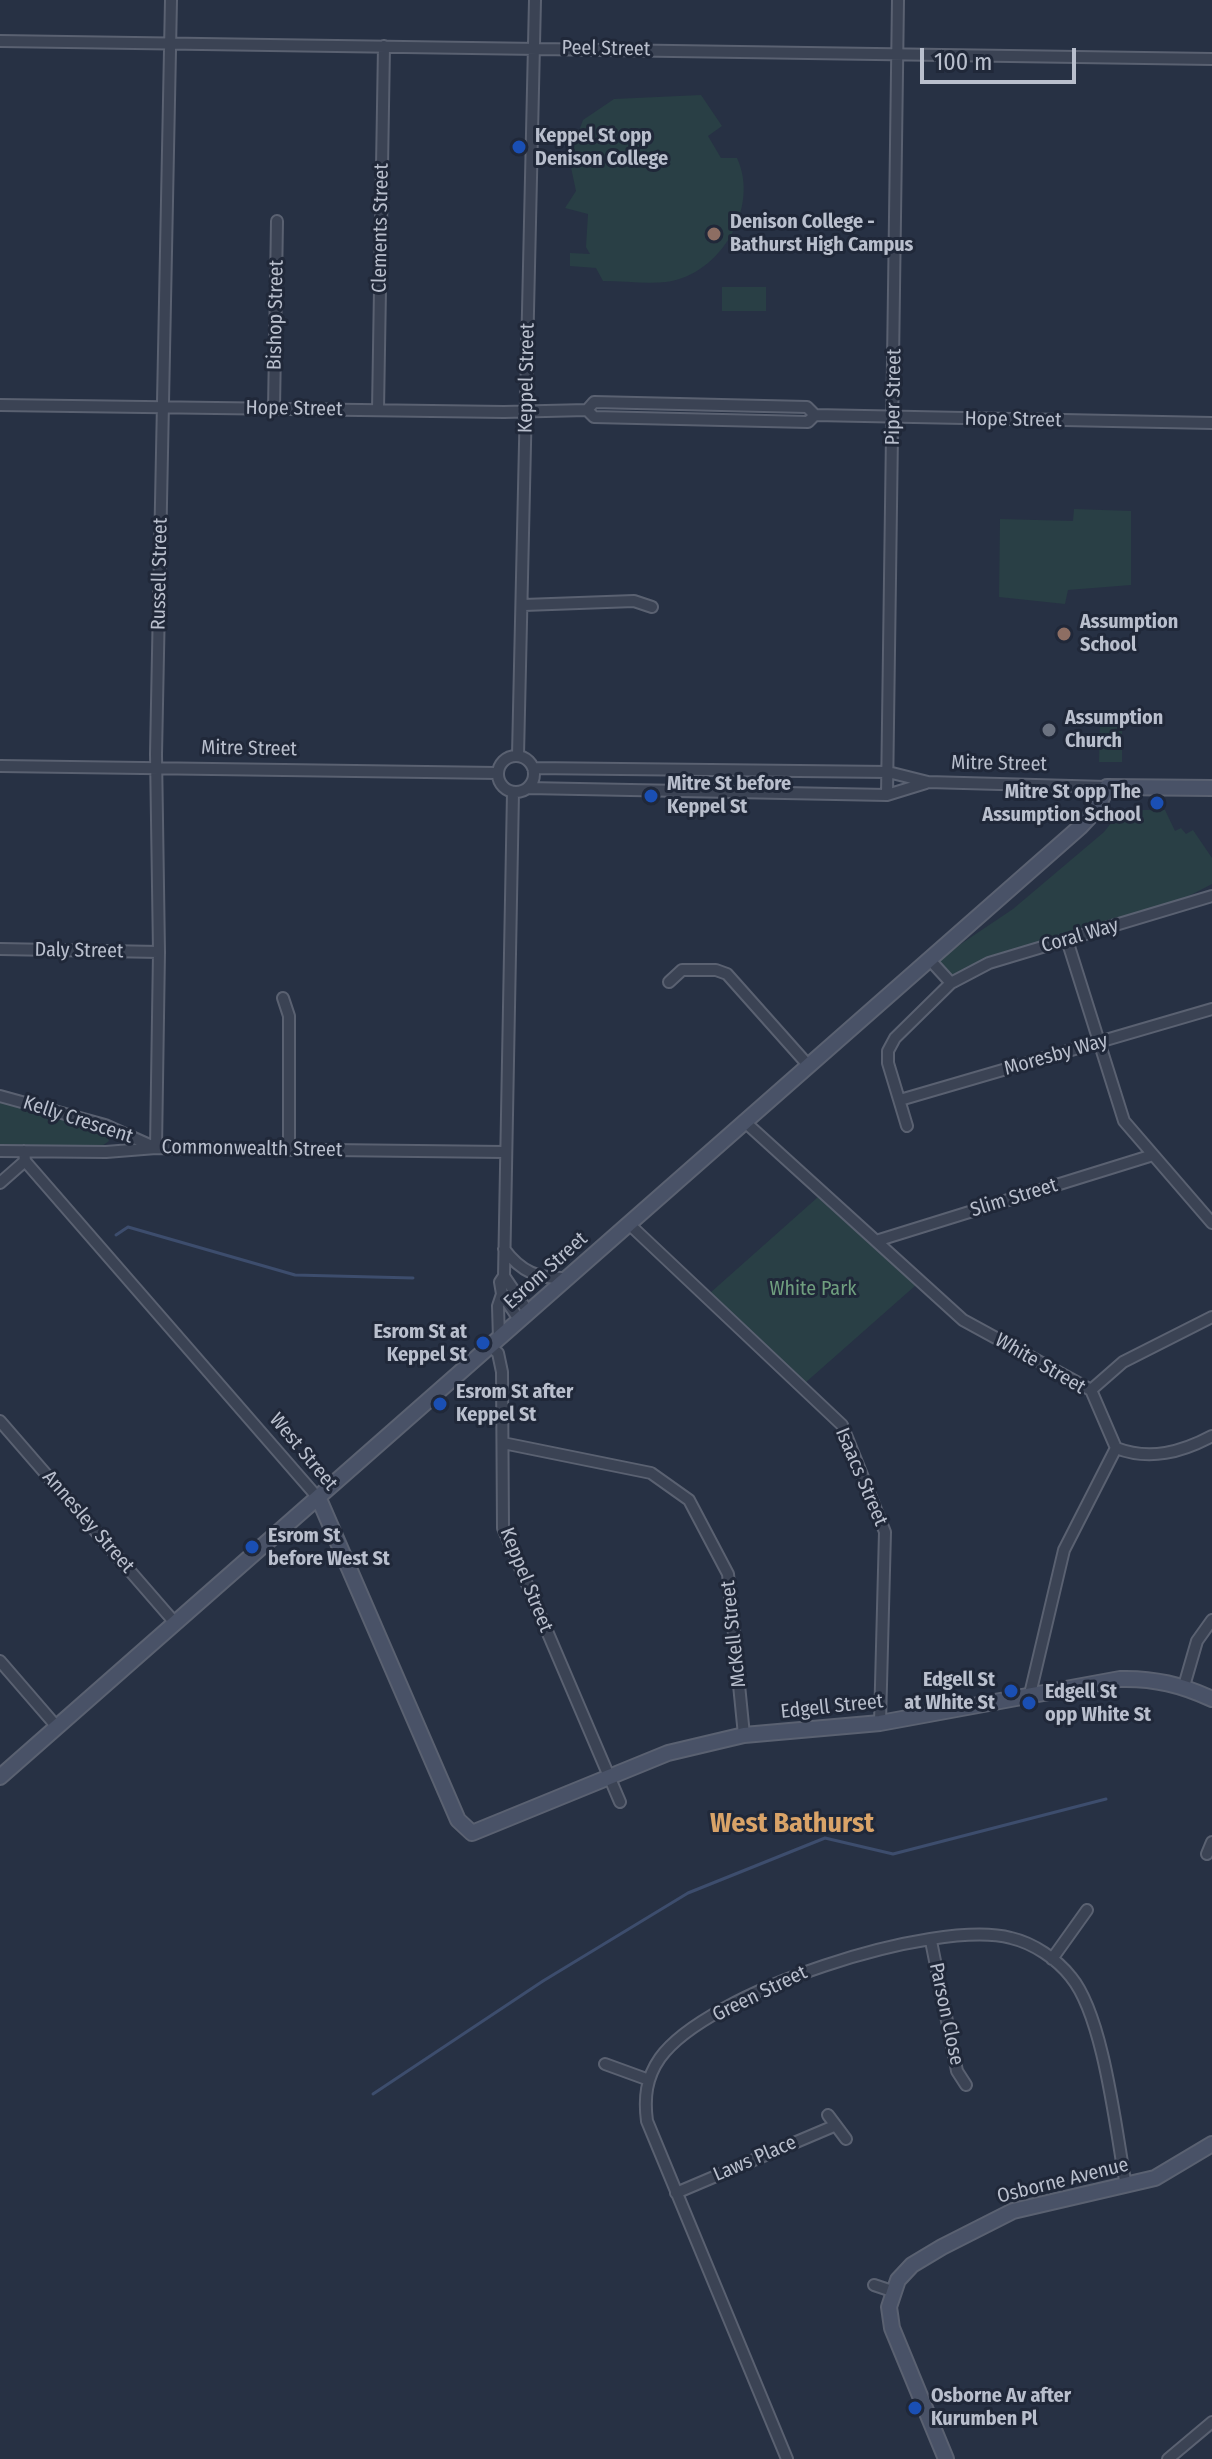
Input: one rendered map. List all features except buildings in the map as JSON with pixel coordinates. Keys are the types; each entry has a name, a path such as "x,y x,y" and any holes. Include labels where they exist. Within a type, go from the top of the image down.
{"street":[{"name":"Russell Street","path":"156,1148 159,952 156,767 171,0"},
{"name":"Keppel Street","path":"518,755 524,605 535,0"},
{"name":"Piper Street","path":"887,795 898,0"},
{"name":"Peel Street","path":"0,41 1212,59"},
{"name":"Clements Street","path":"378,410 384,46"},
{"name":"Bishop Street","path":"274,409 277,221"},
{"name":"Hope Street","path":"0,405 526,411 587,410 594,402 807,407 815,415 1212,423"},
{"path":"524,605 634,601 652,607"},
{"path":"518,755 526,758 533,768 534,778 528,788 513,792 500,783 497,773 504,760 518,755"},
{"name":"Mitre Street","path":"0,766 497,773"},
{"name":"Mitre Street","path":"533,768 888,772 928,782 1212,788"},
{"name":"Mitre Street","path":"528,788 887,795 928,782"},
{"name":"Esrom Street","path":"0,1777 1089,818 1107,787"},
{"name":"Keppel Street","path":"513,792 504,1276 500,1282 502,1294 495,1343 502,1368 503,1528 620,1802"},
{"name":"Coral Way","path":"907,1126 888,1063 888,1051 895,1038 951,983 989,963 1212,896"},
{"path":"1067,940 1124,1121 1212,1223"},
{"name":"Daly Street","path":"0,949 159,952"},
{"path":"930,960 951,983"},
{"path":"669,982 682,970 716,970 727,974 808,1065"},
{"path":"283,998 289,1016 289,1150"},
{"name":"Moresby Way","path":"900,1100 1212,1009"},
{"name":"Kelly Crescent","path":"0,1096 105,1125 156,1148"},
{"name":"White Street","path":"745,1122 963,1320 1091,1390 1116,1448"},
{"name":"Commonwealth Street","path":"0,1151 24,1156 156,1148 504,1152"},
{"name":"Slim Street","path":"876,1241 1153,1155"},
{"path":"0,1183 24,1156"},
{"name":"West Street","path":"24,1156 319,1499 458,1820 467,1832"},
{"name":"Isaacs Street","path":"629,1224 842,1425 885,1532 880,1723"},
{"path":"504,1249 532,1275 567,1278"},
{"path":"504,1276 524,1317"},
{"path":"502,1294 524,1317"},
{"path":"1091,1390 1123,1362 1212,1317"},
{"name":"Annesley Street","path":"0,1421 176,1624"},
{"path":"1030,1694 1064,1550 1116,1448 1136,1454 1172,1452 1212,1436"},
{"name":"McKell Street","path":"503,1443 651,1473 689,1500 728,1574 744,1735"},
{"path":"1184,1686 1197,1641 1212,1620"},
{"path":"0,1661 57,1727"},
{"name":"Edgell Street","path":"467,1832 477,1832 668,1753 744,1735 880,1723 1120,1679 1158,1680 1184,1686 1212,1699"},
{"path":"1207,1854 1212,1842"},
{"path":"1052,1959 1087,1910"},
{"name":"Green Street","path":"649,2080 661,2057 685,2033 766,1987 833,1962 931,1941 995,1935 1023,1942 1052,1959 1074,1981 1092,2018 1126,2186"},
{"name":"Parson Close","path":"931,1941 957,2071 966,2085"},
{"path":"605,2064 649,2080 647,2121 787,2459"},
{"path":"828,2115 846,2139"},
{"name":"Laws Place","path":"676,2193 834,2126"},
{"name":"Osborne Avenue","path":"892,2291 912,2265 998,2218 1029,2206 1126,2186 1167,2172 1212,2144"},
{"path":"874,2285 892,2291 889,2307 892,2328 946,2459"},
{"path":"1168,2459 1212,2422"}],"green space":[{"path":"701,95 722,126 708,136 721,158 737,158 743,177 739,217 719,253 704,267 686,277 666,282 603,281 596,268 570,266 570,253 590,254 586,247 588,214 565,208 576,191 569,158 583,120 614,99"},
{"path":"722,287 766,287 766,311 722,311"},
{"path":"1074,509 1131,511 1131,585 1068,590 1065,604 999,597 1000,519 1073,521"},
{"path":"1100,722 1122,723 1122,762 1099,762"},
{"path":"1165,810 1175,831 1181,828 1186,834 1193,830 1212,858 1212,884 1185,898 970,968 956,980 937,960 1013,909 1104,832 1119,813"},
{"path":"0,1101 104,1129 109,1141 99,1148 0,1146"},
{"name":"White Park","path":"818,1197 916,1285 805,1383 710,1293"}],"waterway":[{"path":"116,1235 128,1227 295,1275 413,1278"},
{"path":"373,2094 543,1981 688,1893 825,1838 893,1854 1106,1799"}],"place":[{"name":"Keppel St opp Denison College","path":"519,147"},
{"name":"Denison College - Bathurst High Campus","path":"714,234"},
{"name":"Assumption School","path":"1064,634"},
{"name":"Assumption Church","path":"1049,730"},
{"name":"Mitre St before Keppel St","path":"651,796"},
{"name":"Mitre St opp The Assumption School","path":"1157,803"},
{"name":"Esrom St at Keppel St","path":"483,1343"},
{"name":"Esrom St after Keppel St","path":"440,1404"},
{"name":"Esrom St before West St","path":"252,1547"},
{"name":"Edgell St at White St","path":"1011,1691"},
{"name":"Edgell St opp White St","path":"1029,1703"},
{"name":"Osborne Av after Kurumben Pl","path":"915,2408"}],"district":[{"name":"West Bathurst","path":"792,1824"}]}
